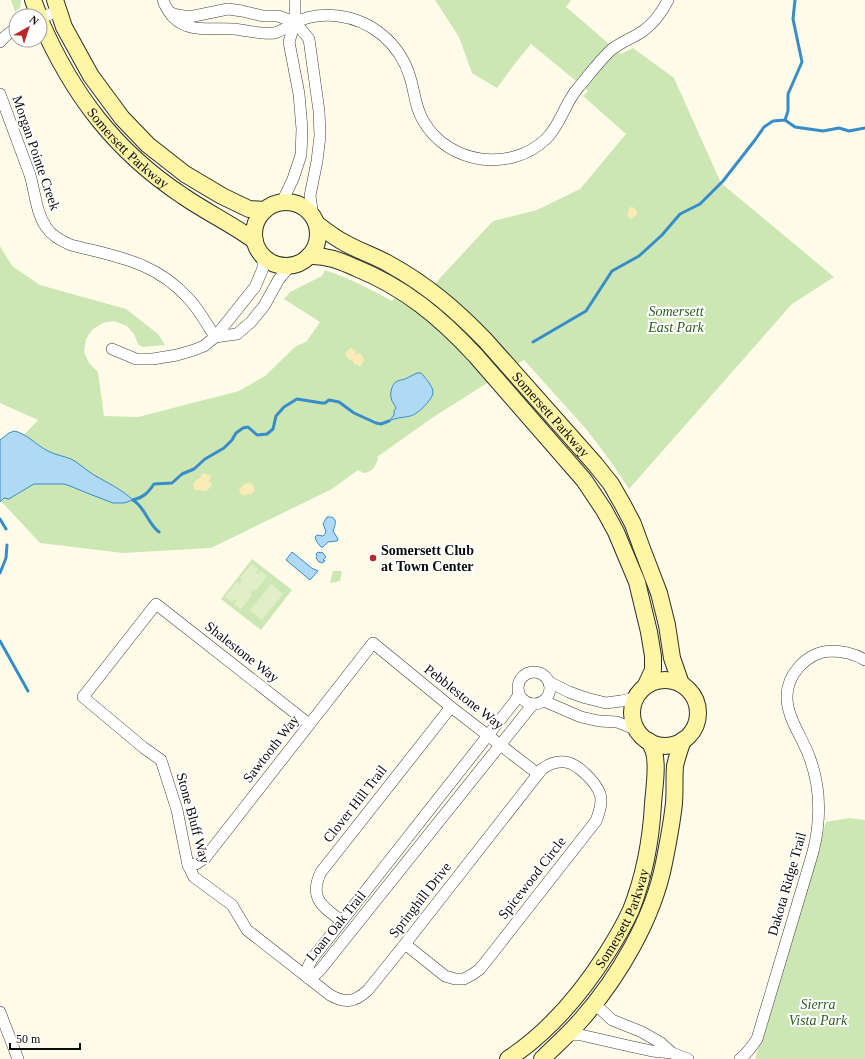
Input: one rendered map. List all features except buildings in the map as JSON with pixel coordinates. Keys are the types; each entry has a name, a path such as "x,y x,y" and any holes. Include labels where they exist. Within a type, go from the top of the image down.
{"main road":[{"name":"Somersett Parkway","path":"56,5 64,27 91,76 122,118 148,145 185,174 222,196 249,209 265,210"},
{"name":"Somersett Parkway","path":"48,38 81,96 105,128 135,160 162,182 203,210 241,230 258,247"},
{"path":"282,202 291,202 307,209 315,220 319,232 315,249 310,256 301,263 290,266 282,266 266,259 258,247 254,232 259,216 273,205 282,202"},
{"name":"Somersett Parkway","path":"315,220 345,243 388,263 416,280 444,301 469,323 595,464 611,484 633,524 659,593 667,625 672,658 681,684"},
{"name":"Somersett Parkway","path":"310,256 337,259 374,276 410,296 435,316 467,346 584,480 604,510 616,532 637,582 653,656 653,670 646,686"},
{"path":"672,680 681,684 690,691 696,700 698,711 696,722 692,732 683,740 666,746 657,745 642,736 633,722 632,714 635,698 640,691 654,681 672,680"},
{"name":"Somersett Parkway","path":"542,1059 582,1020 609,984 638,936 648,915 656,894 664,864 674,802 675,766 683,740"},
{"name":"Somersett Parkway","path":"508,1059 522,1050 547,1028 573,1000 601,962 630,911 640,884 652,818 656,770 654,753 649,741"}],"street":[{"path":"163,0 169,12 176,20 184,25 194,28 233,29 275,33 295,22 305,18 317,16 340,16 355,19 364,23 383,35 396,49 406,65 411,79 416,105 429,130 451,149 476,159 486,160 505,159 524,154 539,144 552,132 561,120 575,92 605,56 618,45 642,32 661,13 668,0"},
{"path":"282,202 293,179 301,155 302,129 299,94 290,42 295,22 295,0"},
{"path":"48,12 56,5"},
{"path":"169,12 188,17 228,9 263,16 278,16 295,22 309,39 319,110 320,136 318,161 310,196 315,220"},
{"path":"0,42 8,34"},
{"name":"Morgan Pointe Creek","path":"1,98 30,176 42,219 50,232 62,242 133,261 150,268 165,277 178,287 190,300 215,337"},
{"path":"112,348 136,359 153,359 177,355 204,346 215,337 254,287 263,268 263,261 258,247"},
{"path":"215,337 237,334 251,322 264,306 279,279 290,266"},
{"name":"Stone Bluff Way","path":"156,604 83,697 144,748 161,760 177,810 188,865 194,877 232,905 247,930 308,978"},
{"name":"Shalestone Way","path":"156,604 309,724"},
{"name":"Sawtooth Way","path":"188,865 196,864 205,858 373,643"},
{"name":"Pebblestone Way","path":"373,643 451,707 538,774"},
{"name":"Dakota Ridge Trail","path":"740,1059 751,1048 757,1039 813,852 818,826 819,813 817,786 814,773 809,756 790,715 787,705 788,690 792,675 808,658 819,653 830,651 841,652 860,657 865,660"},
{"path":"549,682 550,691 548,696 539,704 533,704 525,701 519,694 518,685 520,680 528,674 539,673 549,682 569,692 586,698 606,703 635,698"},
{"name":"Loan Oak Trail","path":"519,694 516,701 489,736 312,959 308,967 308,978 321,969 533,704"},
{"path":"544,701 581,717 599,721 617,722 637,730"},
{"name":"Clover Hill Trail","path":"342,921 324,907 319,899 316,891 319,876 451,707"},
{"name":"Spicewood Circle","path":"405,944 445,976 455,979 464,979 473,974 480,969 588,832 596,821 600,810 600,795 596,785 588,775 567,762 549,764 538,774"},
{"name":"Springhill Drive","path":"308,978 330,995 345,1001 354,1000 368,990 538,774"},
{"path":"594,1003 612,1020 642,1032 661,1043 672,1056"},
{"path":"0,1012 18,1059"},
{"path":"567,1035 581,1035 688,1059"}],"green space":[{"path":"11,0 21,0 20,8 14,8"},
{"name":"Somersett East Park","path":"435,0 571,0 566,7 621,54 633,48 674,78 721,183 834,277 792,304 629,489 609,459 586,429 524,360 435,416 377,457 376,464 371,470 364,473 358,470 332,489 211,548 123,553 40,543 0,500 0,460 38,420 0,403 0,246 12,266 40,285 126,309 158,334 165,345 142,347 138,344 134,334 127,326 114,321 103,323 93,329 86,339 84,352 89,363 98,372 104,416 138,417 239,391 265,376 296,346 306,342 320,322 284,299 290,292 322,276 325,270 359,284 392,301 395,298 415,311 440,278 493,221 537,210 580,189 626,134 583,96 588,91 531,44 497,88 472,73 459,37"},
{"name":"Somersett East Park","path":"668,303 681,314 669,328 657,316"},
{"path":"252,559 292,590 261,630 221,599"},
{"path":"252,564 258,569 256,573 258,574 261,571 267,576 256,591 254,589 251,593 252,595 241,609 234,604 237,600 235,599 232,602 225,597 237,582 239,584 242,580 240,578"},
{"path":"333,571 342,571 340,581 330,583"},
{"path":"271,584 283,594 262,620 250,610"},
{"name":"Sierra Vista Park","path":"849,818 865,820 865,1059 755,1059 826,822"}],"sand":[{"path":"630,207 633,207 637,211 637,215 631,219 627,216"},
{"path":"350,348 356,350 355,355 360,353 362,355 364,361 360,366 354,364 352,360 346,356 345,354"},
{"path":"203,473 210,475 211,478 207,482 210,481 212,484 208,490 195,490 193,485"},
{"path":"246,483 251,483 255,490 251,494 243,495 240,493 239,489"}],"water":[{"path":"417,373 421,373 427,379 433,390 433,394 421,410 411,416 389,421 394,415 396,408 391,395 393,385 398,381"},
{"path":"14,431 23,434 51,452 74,461 94,475 119,489 133,500 124,503 113,503 64,484 34,484 9,499 4,498 0,502 0,440"},
{"path":"327,517 335,519 333,531 338,539 337,541 328,542 321,547 315,537 317,535 323,536 325,534 326,531 323,524"},
{"path":"292,552 313,569 318,571 310,580 286,560"},
{"path":"318,552 322,552 326,557 323,560 325,561 322,563 316,558 316,554"}],"waterway":[{"path":"533,342 586,311 612,271 639,256 662,235 680,214 700,204 723,181 764,127 773,121 785,120 788,111 788,94 802,62 793,19 795,0"},
{"path":"785,120 795,127 823,131 839,128 849,131 865,128"},
{"path":"133,500 140,498 150,490 154,484 172,483 182,474 194,469 205,459 224,448 232,440 236,433 243,428 248,427 257,435 267,434 273,429 276,416 284,407 297,399 322,403 329,400 339,402 354,413 376,423 381,424 389,421"},
{"path":"133,500 141,507 159,532"},
{"path":"0,519 6,529"},
{"path":"0,573 6,558 7,545"},
{"path":"0,641 28,691"}],"place":[{"name":"Somersett Club at Town Center","path":"373,558"}]}
